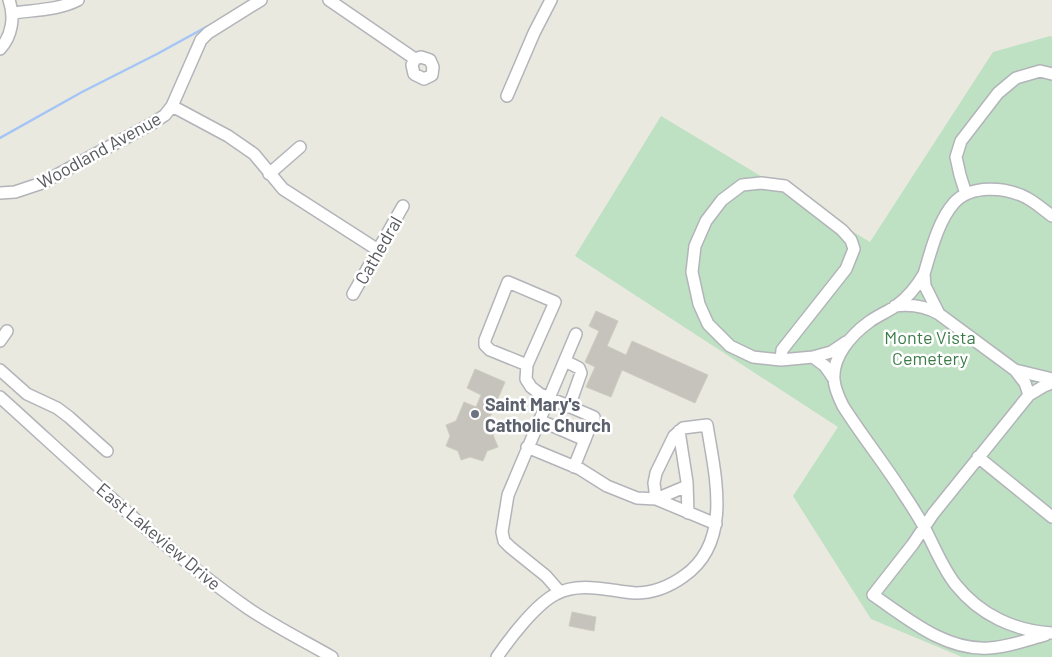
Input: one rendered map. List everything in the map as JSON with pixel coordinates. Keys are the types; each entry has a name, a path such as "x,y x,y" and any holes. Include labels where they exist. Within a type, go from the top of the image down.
{"street":[{"path":"0,49 8,37 12,25 13,13 9,0"},
{"path":"13,13 52,8 78,0"},
{"name":"Woodland Avenue","path":"0,193 15,192 42,183 153,123 172,106 201,40 208,33 261,0"},
{"path":"329,0 415,59"},
{"path":"507,96 534,33 551,0"},
{"path":"966,194 956,157 961,141 998,93 1016,78 1040,71 1052,74"},
{"path":"172,106 228,136 254,154 289,194 378,250"},
{"path":"270,174 300,147"},
{"path":"781,360 782,350 846,269 854,249 851,240 842,230 785,186 760,183 742,185 722,200 706,222 695,246 692,272 697,296 708,324 730,346 753,357 781,360 813,358 831,352 850,340 870,322 895,306 914,289 924,274 946,216 953,204 966,194 991,190 1012,192 1026,198 1052,216"},
{"name":"Cathedral","path":"353,294 403,206"},
{"path":"924,274 925,286 939,314"},
{"path":"527,365 490,350 484,345 508,282 555,302 527,365 526,378 531,387 549,398 594,417 574,467"},
{"path":"895,306 914,306 939,314 1015,370 1025,383 1029,395"},
{"path":"560,592 546,576 504,541 502,532 508,495 576,334"},
{"path":"850,340 836,362 834,378 837,392 850,418 895,481 924,527 956,586 981,608 1011,625 1052,633"},
{"path":"813,358 825,366 834,378"},
{"path":"565,361 579,368 581,373 569,407"},
{"path":"0,370 27,394 57,408 69,417 107,451"},
{"path":"1015,370 1052,381"},
{"path":"1052,381 1029,395 872,595 924,629 947,641 964,647 988,648 1008,645 1052,633"},
{"name":"East Lakeview Drive","path":"0,397 181,557 250,609 332,657"},
{"path":"539,420 585,440"},
{"path":"497,657 520,627 538,609 560,592 571,588 637,593 663,589 695,568 712,541 716,524 716,499 707,425 683,428 674,436 656,473 654,483 656,499"},
{"path":"679,430 687,486 688,513"},
{"path":"527,447 574,467 607,486 646,500 656,499 687,486"},
{"path":"978,458 1052,517"},
{"path":"656,499 716,524"},
{"path":"1008,645 1011,625"}],"green space":[{"name":"Monte Vista Cemetery","path":"1052,37 1052,657 962,657 871,619 793,496 838,427 575,256 661,116 870,242 993,52"}],"building":[{"path":"596,311 618,321 607,346 626,355 632,341 708,375 695,403 622,370 611,397 586,387 595,367 585,362 599,331 589,326"},
{"name":"Saint Mary's Catholic Church","path":"475,369 505,382 488,422 497,426 493,435 498,447 487,451 483,461 470,457 461,460 458,451 446,446 450,436 446,425 456,421 464,402 476,407 481,395 467,388"},
{"path":"572,612 596,617 594,631 569,626"}],"waterway":[{"path":"0,138 82,92 208,26"}],"place":[{"name":"Saint Mary's Catholic Church","path":"475,414"}]}
